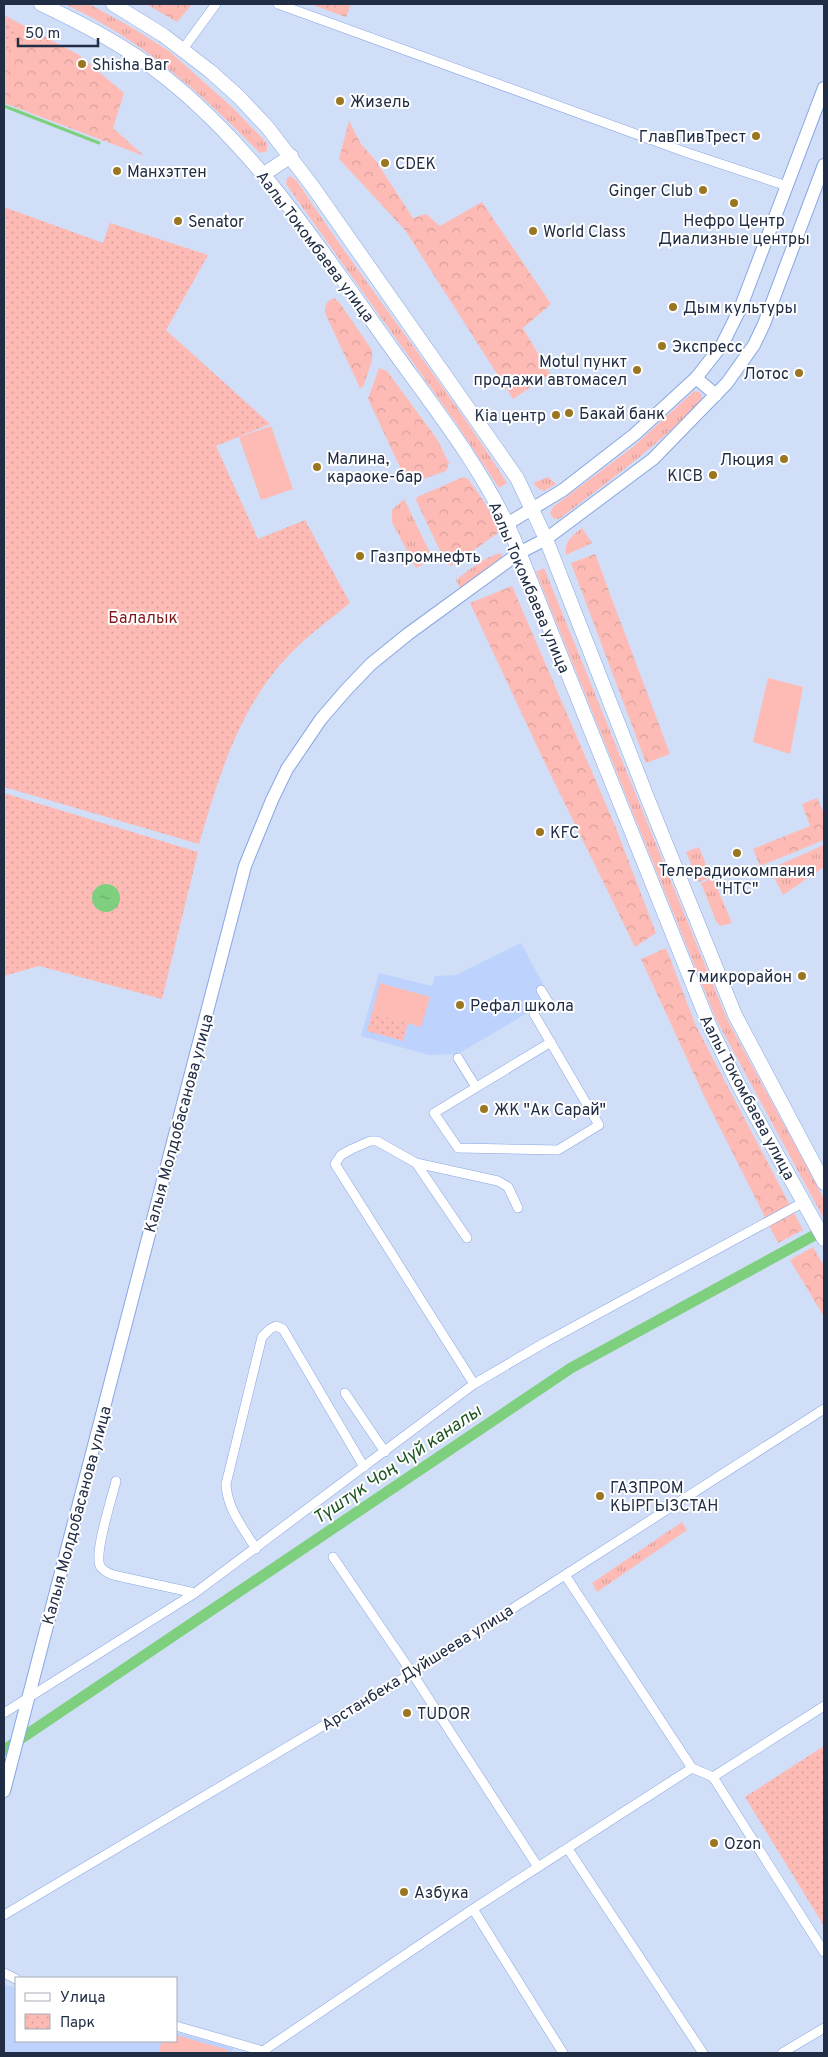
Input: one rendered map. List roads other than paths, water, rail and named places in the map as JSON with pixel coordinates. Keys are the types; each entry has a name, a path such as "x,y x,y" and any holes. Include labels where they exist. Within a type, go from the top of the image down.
{"main road":[{"name":"Аалы Токомбаева улица","path":"42,4 118,44 164,76 216,123 264,174 288,204 416,382 492,495 519,553 710,1027 738,1084 824,1239"},
{"name":"Аалы Токомбаева улица","path":"113,4 136,17 183,49 239,97 291,156 517,478 546,539 637,774 735,1015 824,1183"},
{"path":"264,174 291,156"}],"street":[{"path":"183,49 216,4"},
{"path":"278,4 474,76 787,186"},
{"path":"507,524 563,490 636,434 696,378 722,345 731,330 824,88"},
{"name":"Калыя Молдобасанова улица","path":"4,1791 245,866 287,769 321,719 371,664 415,629 519,553 546,539 653,459 728,383 754,345 774,299 824,165"},
{"path":"696,378 716,395"},
{"path":"541,990 550,1005"},
{"path":"534,1014 599,1125 558,1150 458,1148 434,1113 550,1042"},
{"path":"458,1058 476,1087"},
{"path":"474,1384 335,1164 341,1156 370,1141 378,1141 416,1163 498,1180 508,1187 518,1208"},
{"path":"416,1163 467,1238"},
{"path":"4,1713 195,1593 474,1384 544,1342 807,1207"},
{"path":"256,1549 233,1511 227,1494 226,1484 262,1337 270,1329 276,1326 282,1328 294,1344 364,1467"},
{"path":"345,1393 385,1452"},
{"name":"Арстанбека Дуйшеева улица","path":"4,1915 412,1673 824,1409"},
{"path":"116,1481 99,1550 102,1569 113,1575 195,1593"},
{"path":"333,1557 412,1673 538,1867"},
{"path":"565,1575 692,1768 713,1777 824,1952"},
{"path":"713,1777 824,1706"},
{"path":"178,2027 263,2051 473,1909 692,1768"},
{"path":"568,1849 703,2053"},
{"path":"473,1909 563,2053"},
{"path":"4,1973 15,1979"},
{"path":"782,2053 824,2028"}],"water":[{"path":"106,884 116,888 120,898 116,908 106,912 96,908 92,898 96,888"}],"waterway":[{"path":"4,106 99,143"},
{"name":"Түштүк Чоң Чүй каналы","path":"4,1750 571,1368 824,1230"}],"place":[{"name":"Shisha Bar","path":"82,64"},
{"name":"Жизель","path":"340,101"},
{"name":"ГлавПивТрест","path":"756,136"},
{"name":"CDEK","path":"385,163"},
{"name":"Манхэттен","path":"117,171"},
{"name":"Ginger Club","path":"703,190"},
{"name":"Нефро Центр Диализные центры","path":"734,203"},
{"name":"Senator","path":"178,221"},
{"name":"World Class","path":"533,231"},
{"name":"Дым культуры","path":"673,307"},
{"name":"Экспресс","path":"662,346"},
{"name":"Motul пункт продажи автомасел","path":"637,370"},
{"name":"Лотос","path":"799,373"},
{"name":"Бакай банк","path":"569,413"},
{"name":"Kia центр","path":"556,415"},
{"name":"Люция","path":"784,459"},
{"name":"Малина, караоке-бар","path":"317,467"},
{"name":"KICB","path":"713,475"},
{"name":"Газпромнефть","path":"360,556"},
{"name":"KFC","path":"540,832"},
{"name":"Телерадиокомпания \"НТС\"","path":"737,853"},
{"name":"7 микрорайон","path":"802,976"},
{"name":"Рефал школа","path":"460,1005"},
{"name":"ЖК \"Ак Сарай\"","path":"484,1109"},
{"name":"ГАЗПРОМ КЫРГЫЗСТАН","path":"600,1496"},
{"name":"TUDOR","path":"407,1713"},
{"name":"Ozon","path":"714,1843"},
{"name":"Азбука","path":"404,1892"}],"park label":[{"name":"Балалык","path":"143,617"}]}
